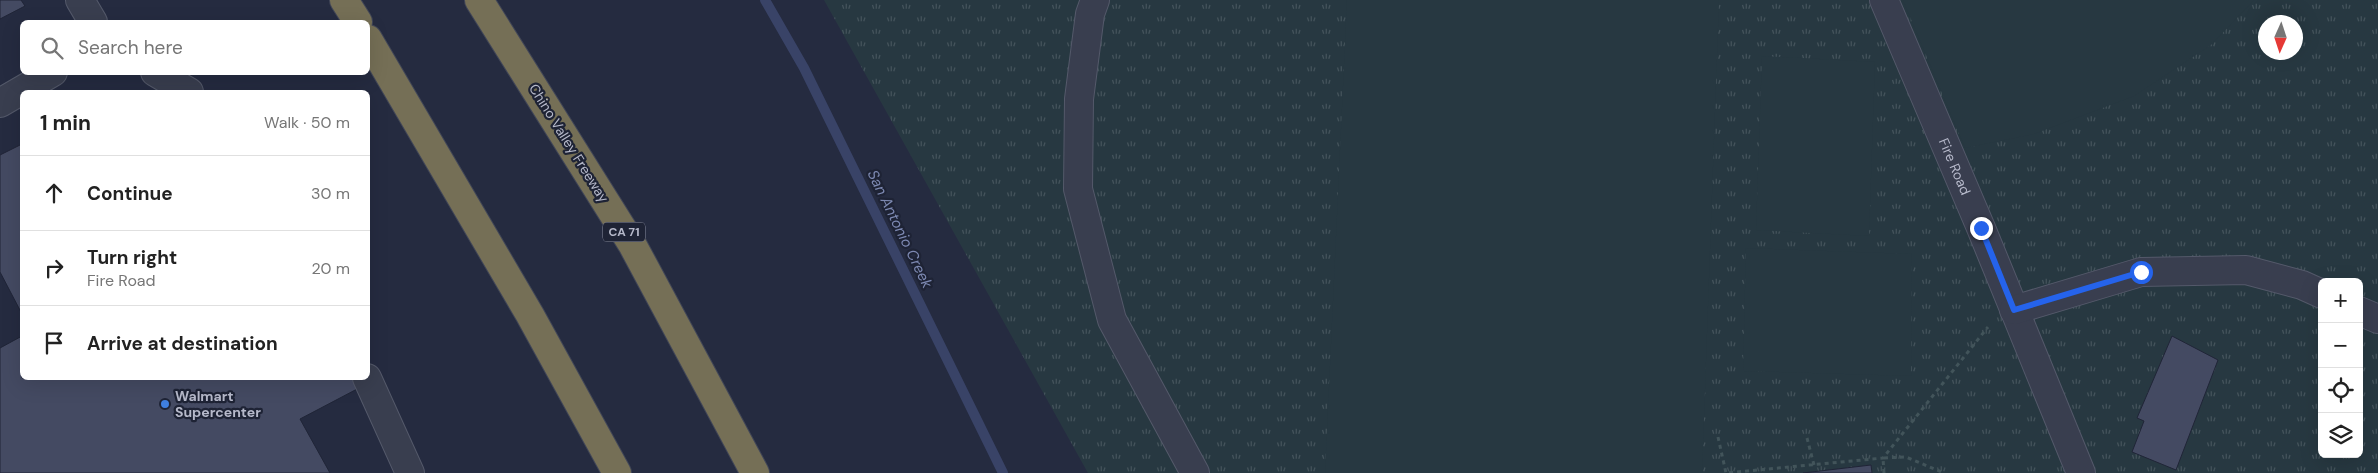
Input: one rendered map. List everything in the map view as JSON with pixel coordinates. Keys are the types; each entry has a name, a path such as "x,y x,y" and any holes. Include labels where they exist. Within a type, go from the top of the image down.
{"highway":[{"path":"344,0 357,20"},
{"name":"Chino Valley Freeway","path":"479,0 632,244 755,473"},
{"path":"370,42 530,315 617,473"}],"street":[{"path":"80,0 92,20"},
{"path":"1095,0 1090,14 1080,99 1078,189 1112,320 1195,473"},
{"name":"Fire Road","path":"1884,0 2081,473"},
{"path":"22,90 48,75"},
{"path":"160,75 186,90"},
{"path":"0,103 20,91"},
{"path":"2012,305 2141,272 2246,270 2302,285 2318,292"},
{"path":"2363,313 2378,319"},
{"path":"369,380 410,473"}],"path":[{"path":"1884,473 1883,458 2012,305"},
{"path":"1718,437 1726,473 1906,457 1944,473"},
{"path":"1807,438 1814,465"}],"green space":[{"path":"824,0 2378,0 2378,473 1088,473"},
{"path":"1347,0 1719,0 1702,473 1325,473"},
{"path":"1903,0 2254,0 2211,45 2134,96 2034,134 1965,148"},
{"path":"1762,56 1875,62 1869,236 1756,230"},
{"path":"1746,248 1912,254 1911,376 1743,371"}],"building":[{"path":"0,0 21,0 25,6 0,19"},
{"path":"20,145 20,310 0,272 0,155"},
{"path":"2172,336 2218,360 2176,470 2132,452 2144,421 2137,418"},
{"name":"Walmart Supercenter","path":"20,337 20,380 354,380 359,388 300,419 330,473 0,473 0,348"},
{"path":"1871,465 1872,473 1803,473"}],"waterway":[{"name":"San Antonio Creek","path":"765,0 804,68 1003,473"}],"place":[{"name":"Walmart Supercenter","path":"165,404"}],"route":[{"path":"1981,228 2014,310 2141,272"}]}
